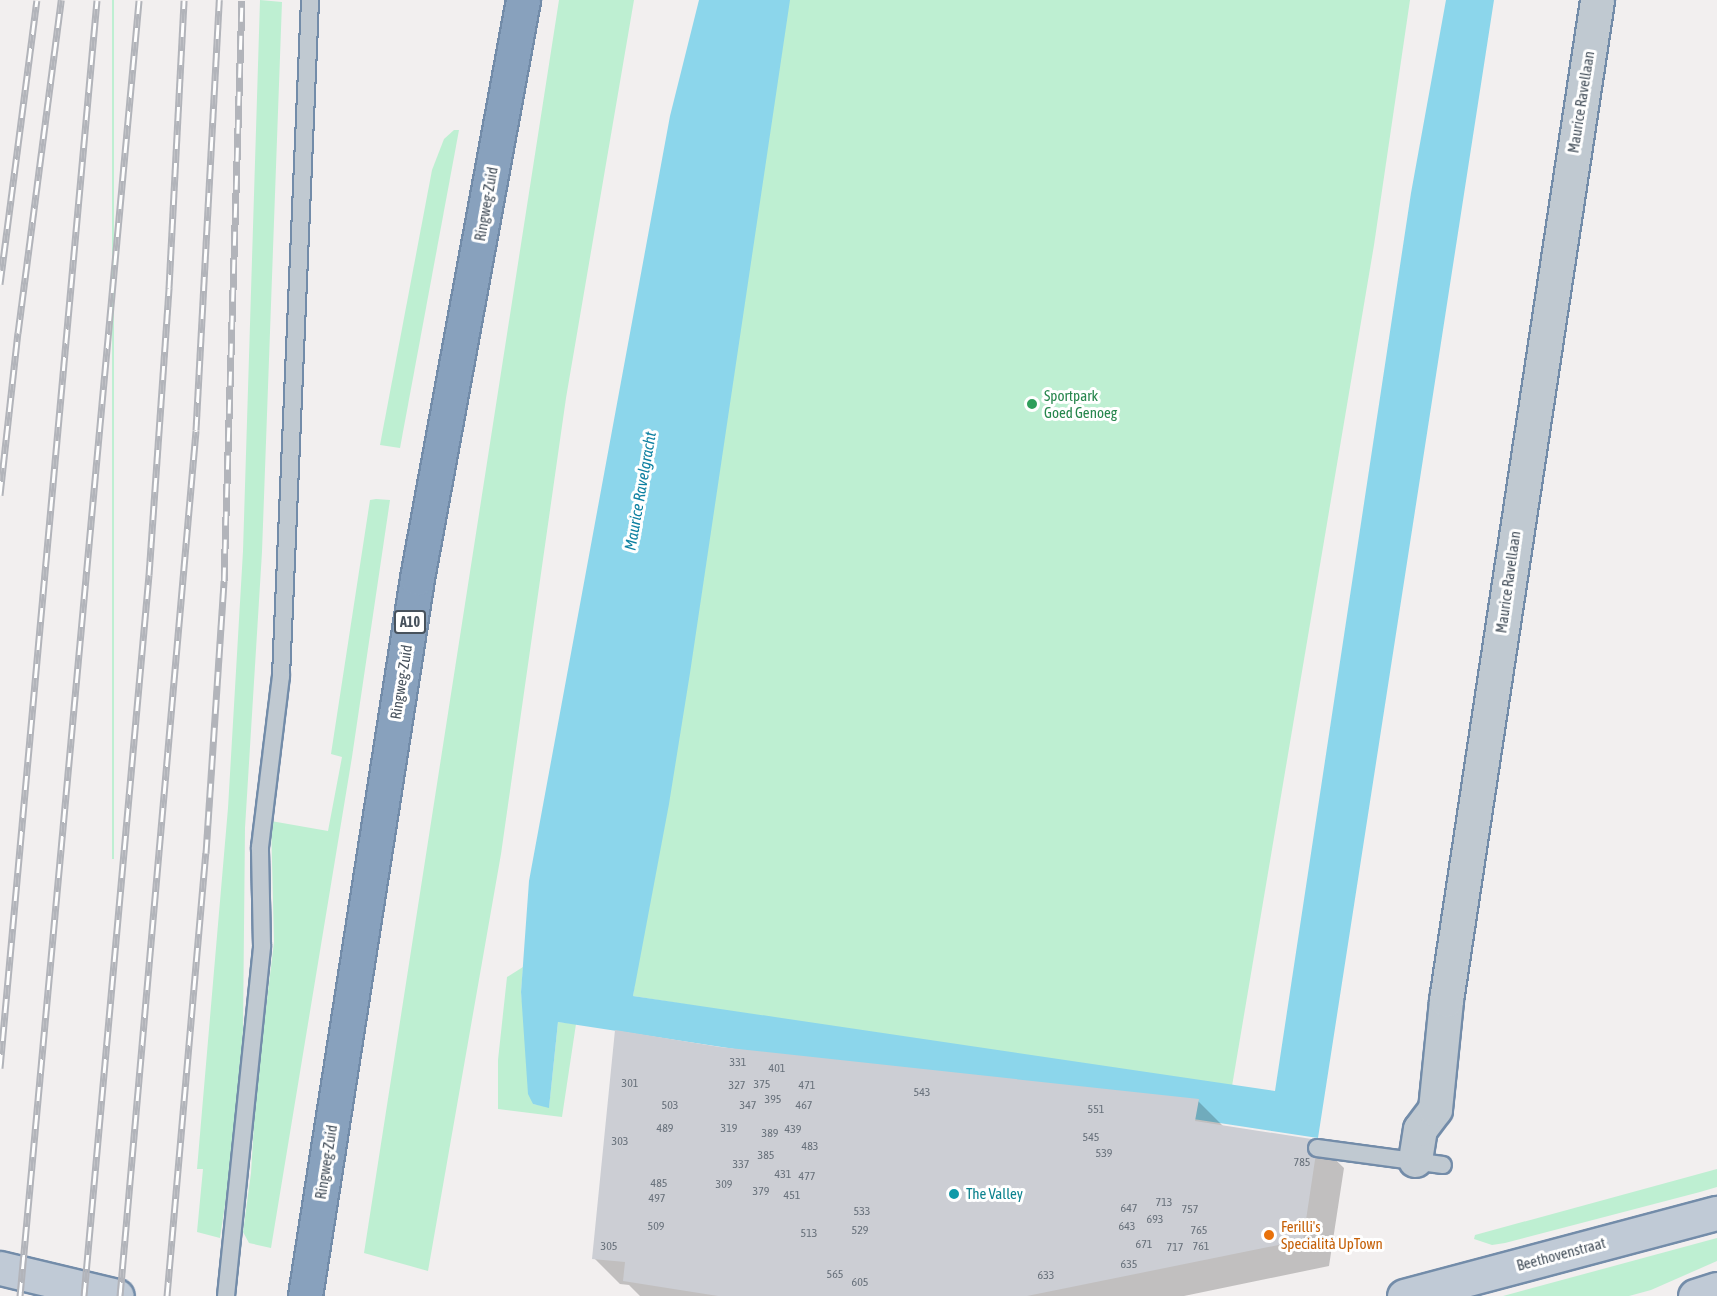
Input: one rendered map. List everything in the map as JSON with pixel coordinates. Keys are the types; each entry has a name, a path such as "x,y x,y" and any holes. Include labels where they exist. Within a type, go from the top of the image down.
{"highway":[{"name":"Ringweg-Zuid","path":"305,1296 417,578 523,0"}],"main road":[{"name":"Beethovenstraat","path":"1416,1294 1717,1213"},
{"path":"0,1268 117,1296"},
{"path":"1695,1296 1717,1289"}],"street":[{"name":"Maurice Ravellaan","path":"1429,1163 1420,1129 1435,1109 1446,1000 1597,0"}],"lane":[{"path":"226,1296 262,946 260,848 282,676 310,0"},
{"path":"1317,1148 1429,1163"}],"green space":[{"path":"112,0 114,0 114,859 112,859"},
{"path":"260,0 282,2 262,552 245,828 243,1030 230,1171 220,1238 197,1232 203,1169 197,1169 228,808 243,551"},
{"path":"559,0 634,0 566,398 501,854 428,1271 364,1253"},
{"name":"Sportpark Goed Genoeg","path":"775,0 1410,0 1374,245 1231,1092 633,996"},
{"path":"454,130 459,130 400,448 380,445 432,170 444,139"},
{"path":"370,500 390,500 352,757 271,1248 249,1243 243,1232 251,1173 256,1091 274,942 271,821 328,831 342,757 331,754"},
{"path":"523,967 521,992 533,1104 549,1107 558,1022 576,1024 562,1117 498,1109 498,1060 507,977"},
{"path":"1717,1169 1717,1187 1700,1192 1505,1243 1492,1245 1474,1239 1475,1235"},
{"path":"1717,1238 1717,1261 1651,1290 1629,1296 1503,1296"}],"water":[{"name":"Maurice Ravelgracht","path":"699,0 790,0 690,673 669,804 633,996 1275,1091 1411,193 1446,0 1494,0 1318,1138 558,1022 549,1108 533,1104 528,1094 521,992 529,881 670,116"}],"building":[{"name":"The Valley","path":"615,1030 720,1047 1199,1099 1195,1121 1318,1140 1303,1240 1027,1296 718,1296 623,1281 625,1262 592,1259"}],"railway":[{"path":"0,284 37,0"},
{"path":"0,495 18,333 61,0"},
{"path":"0,1068 97,0"},
{"path":"20,1296 139,0"},
{"path":"84,1296 149,575 169,288 184,0"},
{"path":"120,1296 196,430 219,0"},
{"path":"167,1296 206,853 224,581 242,0"}],"place":[{"name":"Sportpark Goed Genoeg","path":"1032,404"},
{"name":"The Valley","path":"954,1194"},
{"name":"Ferilli's Specialità UpTown","path":"1269,1235"}]}
